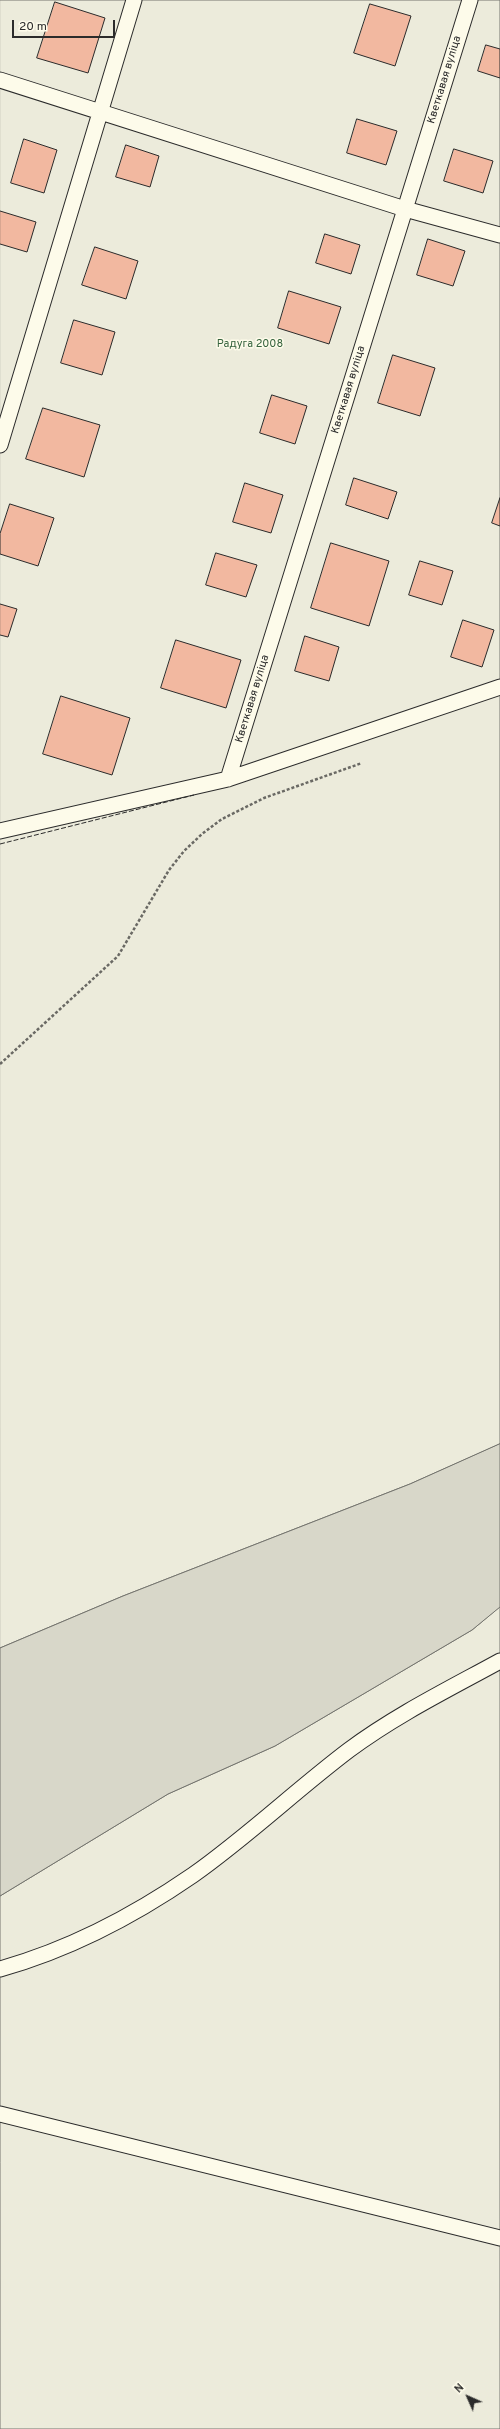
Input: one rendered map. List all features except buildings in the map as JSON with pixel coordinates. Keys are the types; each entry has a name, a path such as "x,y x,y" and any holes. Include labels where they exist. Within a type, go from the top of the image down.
{"lane":[{"path":"0,445 134,0"},
{"name":"Кветкавая вуліца","path":"228,779 470,0"},
{"path":"0,80 100,110 405,209 500,235"},
{"path":"0,831 228,779 500,687"},
{"path":"0,1969 70,1944 133,1911 192,1875 351,1749 405,1712 500,1660"},
{"path":"0,2114 500,2238"}],"path":[{"path":"0,1064 118,956 169,870 202,834 233,813 264,798 367,761"}],"green space":[{"name":"Радуга 2008","path":"0,0 500,0 500,1444 410,1484 123,1596 0,1648"},
{"path":"500,1607 500,2429 0,2429 0,1896 168,1794 275,1746 472,1630"}],"shaded area":[{"path":"500,1444 500,1607 472,1630 275,1746 168,1794 0,1896 0,1648 123,1596 410,1484"}],"fence":[{"path":"0,844 194,795"}]}
